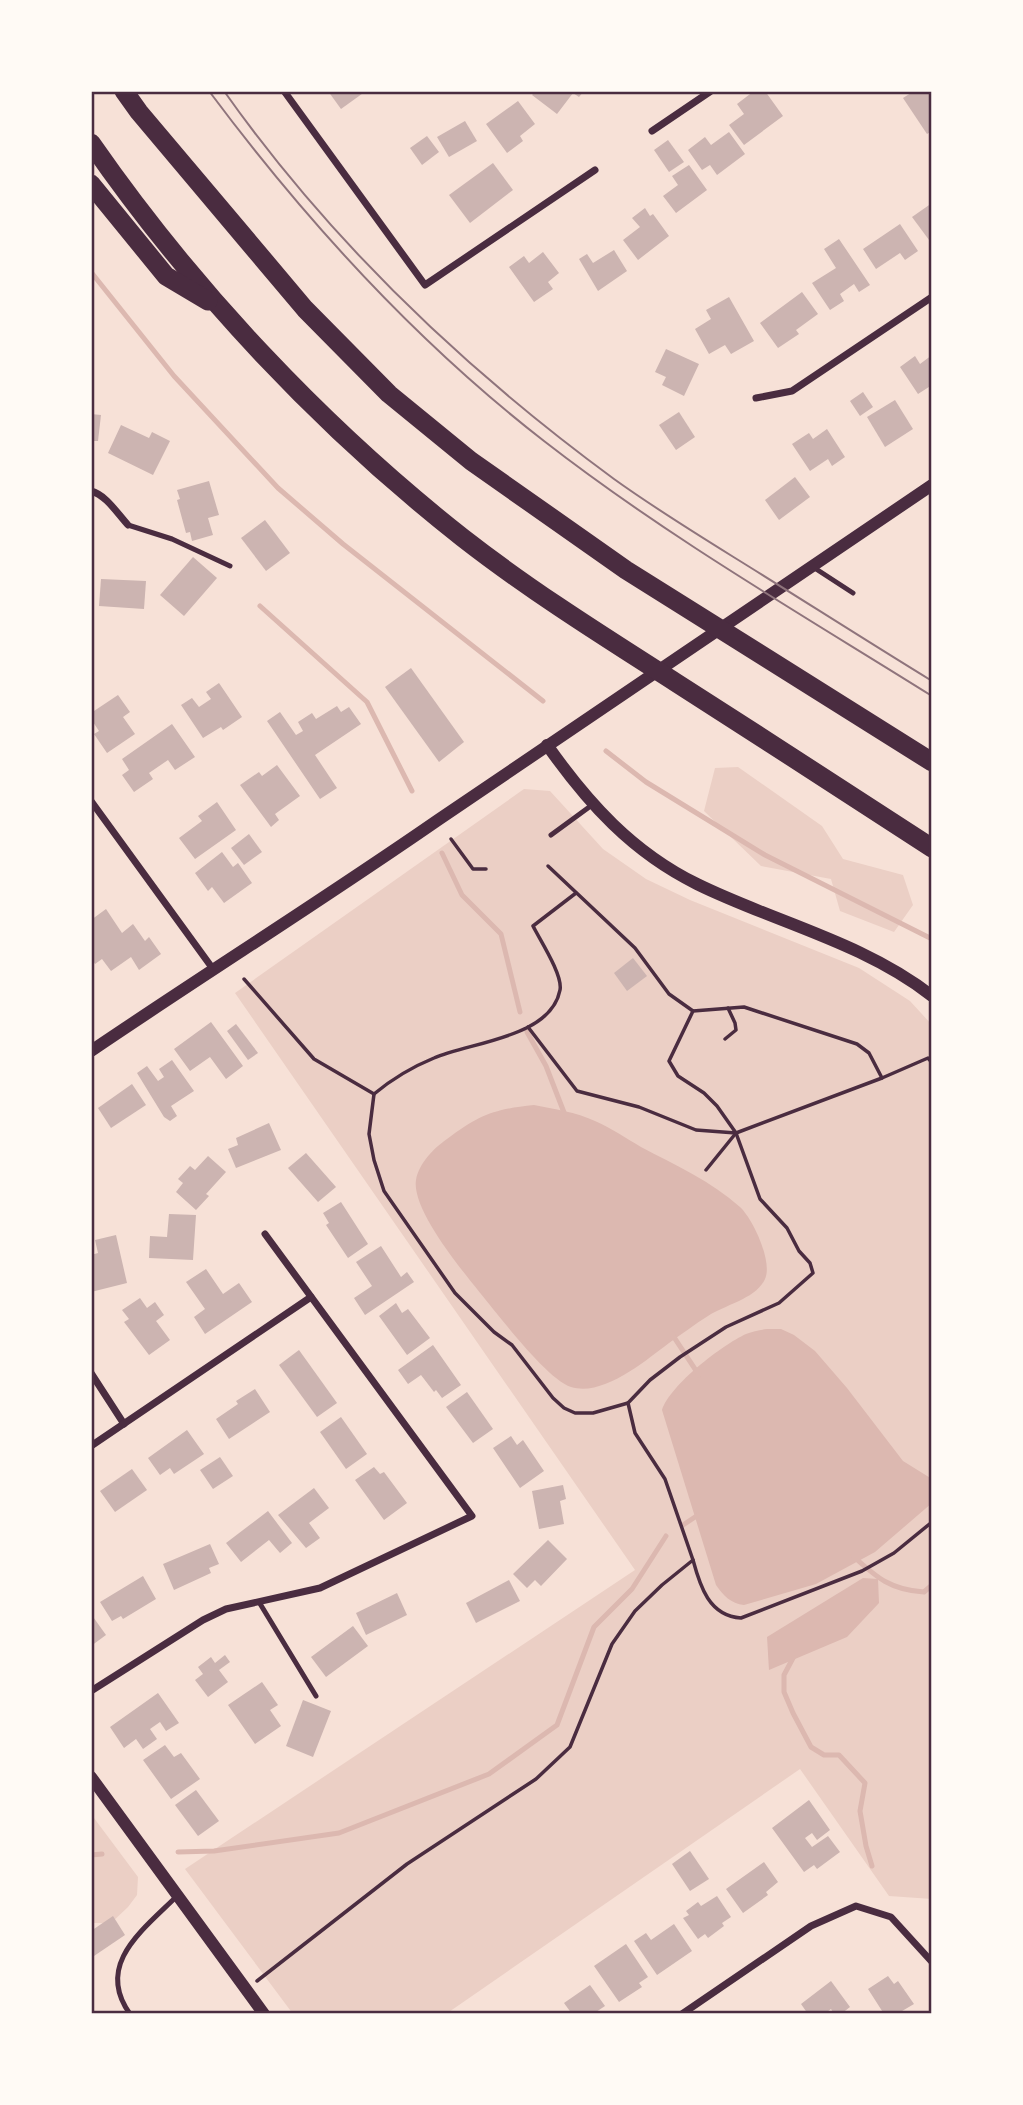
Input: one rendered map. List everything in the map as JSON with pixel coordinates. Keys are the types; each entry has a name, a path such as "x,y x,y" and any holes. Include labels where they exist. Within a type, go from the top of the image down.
{"highway":[{"path":"124,91 305,309 389,394 471,461 626,570 932,762"},
{"path":"91,143 219,307 328,420 463,538 569,614 932,848"},
{"path":"91,184 166,276 219,307"}],"street":[{"path":"284,91 425,285 595,170"},
{"path":"652,131 711,91"},
{"path":"756,398 792,391 932,297"},
{"path":"91,1051 438,821 932,485"},
{"path":"91,491 97,492 128,525"},
{"path":"547,745 592,805 623,834 670,869 698,885 866,956 896,971 932,996"},
{"path":"91,801 213,969"},
{"path":"91,1691 203,1620 226,1609 320,1588 472,1516 265,1234"},
{"path":"91,1446 311,1297"},
{"path":"91,1373 124,1424"},
{"path":"91,1777 264,2014"},
{"path":"682,2014 811,1926 856,1906 891,1917 932,1962"}],"lane":[{"path":"128,525 172,538 230,566"},
{"path":"813,567 853,593"},
{"path":"551,835 592,805"},
{"path":"259,1602 316,1696"},
{"path":"130,2014 123,2004 116,1983 121,1957 178,1895"}],"path":[{"path":"451,839 473,869 486,869"},
{"path":"548,866 635,948 669,994 693,1012 744,1007 857,1044 869,1053 881,1078"},
{"path":"576,892 533,926 558,976 561,988 543,1018 504,1037 435,1057 390,1081 374,1094 369,1134 384,1191 454,1293 494,1332 512,1345 553,1398 564,1408 584,1415 628,1403 650,1380 680,1357 726,1327 779,1303 813,1273 810,1263 799,1251 787,1228 760,1199 736,1133 711,1100 678,1076 669,1063 693,1012"},
{"path":"244,979 314,1059 374,1094"},
{"path":"725,1039 736,1030 728,1008"},
{"path":"528,1027 577,1091 639,1107 696,1130 736,1133 928,1058 932,1063"},
{"path":"706,1170 736,1133"},
{"path":"628,1403 635,1433 665,1479 701,1589 711,1602 733,1617 741,1618 862,1571 894,1553 932,1522"},
{"path":"246,1989 407,1864 536,1779 570,1747 612,1644 635,1611 693,1560"}],"shaded area":[{"path":"738,767 822,826 843,859 903,875 913,905 894,932 840,911 831,879 761,866 704,811 715,768"},
{"path":"524,789 550,791 603,849 646,879 690,900 859,968 910,1001 932,1025 932,1899 889,1896 800,1769 446,2014 293,2014 185,1869 635,1570 235,993"},
{"path":"534,1105 573,1113 601,1124 692,1174 729,1198 745,1213 764,1252 767,1272 761,1286 747,1297 703,1319 623,1376 596,1387 583,1389 562,1382 529,1352 471,1282 433,1228 417,1194 416,1180 420,1168 432,1151 442,1143 468,1124 488,1114"},
{"path":"781,1329 815,1351 903,1461 932,1479 932,1503 875,1552 816,1584 744,1605 728,1598 716,1585 662,1410 675,1389 711,1356 746,1334"},
{"path":"863,1578 878,1579 879,1603 847,1637 769,1670 767,1637"},
{"path":"91,1814 138,1877 137,1895 128,1907 111,1923 92,1923 94,1927 91,1930"}],"building":[{"path":"328,91 366,91 341,109"},
{"path":"536,91 584,91 579,97 573,93 557,114 532,95"},
{"path":"754,91 765,91 783,116 744,145 729,125 744,114 737,104"},
{"path":"914,91 932,91 932,131 927,134 903,98"},
{"path":"518,101 535,124 520,136 523,141 507,153 486,124"},
{"path":"465,121 477,141 449,157 437,137"},
{"path":"729,132 745,154 717,175 710,165 702,170 688,150 705,137 711,145"},
{"path":"427,136 439,152 422,165 410,148"},
{"path":"668,140 684,162 669,172 654,150"},
{"path":"493,163 513,190 470,223 449,195"},
{"path":"689,165 707,190 676,213 663,196 678,185 672,176"},
{"path":"932,203 932,244 912,217"},
{"path":"645,208 650,216 653,214 669,236 638,260 623,240 640,227 632,218"},
{"path":"900,224 918,251 905,260 900,253 876,269 863,249"},
{"path":"839,239 870,285 859,292 854,284 840,294 844,301 830,310 812,283 836,268 824,249"},
{"path":"614,250 627,271 598,291 579,259 587,254 593,263"},
{"path":"543,252 559,273 548,282 553,289 534,302 509,267 524,256 529,263"},
{"path":"802,292 818,314 796,330 799,334 778,348 760,323"},
{"path":"729,297 754,341 731,354 725,345 709,354 695,329 711,319 706,310"},
{"path":"666,349 699,364 684,396 662,385 666,377 655,372"},
{"path":"932,355 932,385 918,394 900,367 915,356 920,364"},
{"path":"863,392 873,407 860,416 850,401"},
{"path":"895,400 913,429 885,447 867,417"},
{"path":"679,412 695,437 676,450 659,425"},
{"path":"91,414 101,415 98,441 91,441"},
{"path":"121,425 149,438 152,432 170,441 153,475 108,453"},
{"path":"827,429 845,457 832,466 828,459 810,471 792,444 809,433 813,439"},
{"path":"795,477 810,497 779,520 765,500"},
{"path":"209,481 219,515 208,518 213,535 192,541 190,532 186,533 177,490"},
{"path":"265,520 290,553 266,571 241,538"},
{"path":"193,557 217,578 184,616 160,595"},
{"path":"101,579 146,581 144,609 99,606"},
{"path":"411,668 464,742 439,762 385,687"},
{"path":"219,683 242,717 223,730 221,727 203,738 181,705 192,698 199,707 211,699 206,692"},
{"path":"118,695 130,712 123,717 135,734 107,753 94,734 99,731 91,719 91,713"},
{"path":"337,706 341,712 349,707 361,724 315,755 337,788 320,799 267,721 280,712 296,735 303,731 298,722 312,713 316,719"},
{"path":"172,724 195,757 175,770 168,760 149,773 153,779 134,792 122,775 129,770 122,759"},
{"path":"277,765 300,796 275,814 279,820 271,827 240,785 259,772 262,776"},
{"path":"217,802 236,830 195,859 179,838 202,821 198,816"},
{"path":"249,834 262,852 244,865 231,848"},
{"path":"222,852 233,867 238,863 252,883 224,903 212,887 208,891 195,873"},
{"path":"106,909 122,933 133,924 145,941 149,937 161,954 139,970 131,957 111,971 102,959 95,964 91,958 91,920"},
{"path":"633,958 647,976 627,991 614,973"},
{"path":"211,1022 243,1066 226,1079 210,1057 190,1071 174,1049"},
{"path":"236,1024 258,1053 248,1060 227,1031"},
{"path":"172,1060 194,1091 171,1106 177,1116 170,1121 164,1117 137,1073 147,1066 158,1081 164,1077 159,1069"},
{"path":"132,1084 146,1105 111,1128 98,1108"},
{"path":"269,1123 281,1150 236,1168 228,1149 238,1145 236,1138"},
{"path":"306,1153 336,1187 318,1202 288,1168"},
{"path":"208,1156 226,1172 196,1210 176,1192 183,1183 178,1179 190,1166 195,1170"},
{"path":"341,1202 368,1244 348,1258 326,1225 329,1223 323,1213"},
{"path":"169,1214 196,1215 193,1260 149,1258 150,1236 167,1237"},
{"path":"116,1235 127,1283 91,1292 91,1255 98,1253 95,1240"},
{"path":"381,1246 401,1277 407,1272 414,1282 365,1315 354,1298 372,1286 356,1262"},
{"path":"206,1269 223,1294 239,1283 252,1302 205,1334 194,1317 205,1309 186,1282"},
{"path":"140,1298 147,1308 155,1302 164,1315 156,1321 170,1340 149,1355 124,1322 129,1319 122,1310"},
{"path":"396,1303 402,1313 408,1309 430,1338 407,1355 379,1316"},
{"path":"433,1345 461,1385 442,1398 421,1375 408,1384 398,1370"},
{"path":"299,1350 337,1403 317,1417 279,1365"},
{"path":"255,1389 270,1412 229,1439 216,1419"},
{"path":"467,1392 493,1429 473,1443 446,1407"},
{"path":"341,1417 367,1454 346,1469 320,1432"},
{"path":"187,1430 204,1454 174,1474 170,1468 160,1475 148,1458"},
{"path":"511,1436 517,1445 523,1440 544,1471 520,1488 493,1448"},
{"path":"220,1457 233,1476 213,1489 200,1470"},
{"path":"374,1467 380,1474 384,1472 407,1503 384,1520 355,1480"},
{"path":"132,1469 147,1490 115,1512 100,1491"},
{"path":"563,1485 566,1499 560,1501 564,1524 539,1529 532,1491"},
{"path":"314,1488 329,1508 309,1523 320,1538 306,1548 278,1515"},
{"path":"268,1511 292,1543 280,1553 269,1540 241,1562 226,1543"},
{"path":"548,1540 567,1559 541,1586 535,1580 527,1588 513,1574"},
{"path":"210,1544 219,1564 209,1568 211,1573 174,1590 163,1564"},
{"path":"143,1576 156,1599 123,1619 121,1616 112,1621 100,1602"},
{"path":"509,1580 520,1601 476,1623 466,1603"},
{"path":"397,1593 407,1615 366,1635 356,1613"},
{"path":"91,1614 106,1635 91,1646"},
{"path":"353,1626 368,1646 326,1677 311,1657"},
{"path":"225,1655 230,1662 219,1670 228,1682 208,1697 195,1680 203,1674 198,1667 211,1657 215,1663"},
{"path":"262,1682 278,1705 270,1710 281,1726 255,1744 228,1705"},
{"path":"158,1693 179,1723 166,1731 160,1722 150,1729 157,1739 143,1749 136,1739 124,1748 110,1727"},
{"path":"303,1700 331,1711 313,1757 286,1746"},
{"path":"165,1745 174,1757 181,1753 200,1779 171,1799 143,1760"},
{"path":"196,1790 219,1821 198,1836 175,1805"},
{"path":"809,1800 830,1830 817,1840 812,1833 805,1838 812,1847 828,1836 840,1852 817,1869 814,1865 804,1872 772,1828"},
{"path":"690,1851 709,1879 690,1891 672,1864"},
{"path":"764,1862 778,1882 766,1892 768,1895 743,1913 726,1889"},
{"path":"717,1896 731,1917 708,1938 705,1934 698,1939 683,1918 689,1915 686,1911 698,1902 701,1906"},
{"path":"113,1916 125,1935 94,1956 91,1952 91,1931"},
{"path":"674,1924 692,1951 657,1975 634,1941 646,1933 651,1940"},
{"path":"626,1944 648,1977 639,1983 642,1987 619,2002 594,1966"},
{"path":"888,1976 894,1984 898,1981 914,2004 897,2014 884,2014 868,1989"},
{"path":"831,1981 850,2007 841,2014 834,2014 831,2009 824,2014 808,2014 801,2004"},
{"path":"590,1985 605,2006 593,2014 572,2014 564,2003"}],"waterway":[{"path":"91,272 174,376 278,488 343,544 543,701"},
{"path":"260,606 367,702 412,791"},
{"path":"606,751 646,782 765,855 932,939"},
{"path":"442,853 462,895 501,934 520,1012"},
{"path":"527,1032 546,1066 565,1115"},
{"path":"672,1334 699,1375"},
{"path":"683,1525 698,1515"},
{"path":"178,1852 214,1851 339,1833 489,1774 557,1725 594,1627 632,1589 666,1536"},
{"path":"853,1556 877,1577 893,1586 924,1592 932,1585"},
{"path":"793,1658 784,1675 784,1692 811,1747 824,1755 839,1755 865,1783 860,1811 872,1866"},
{"path":"91,1855 102,1854"}],"tram line":[{"path":"209,91 324,233 407,321 497,403 590,476 686,542 932,696"},
{"path":"224,91 309,200 355,251 404,301 506,394 647,502 932,681"}]}
